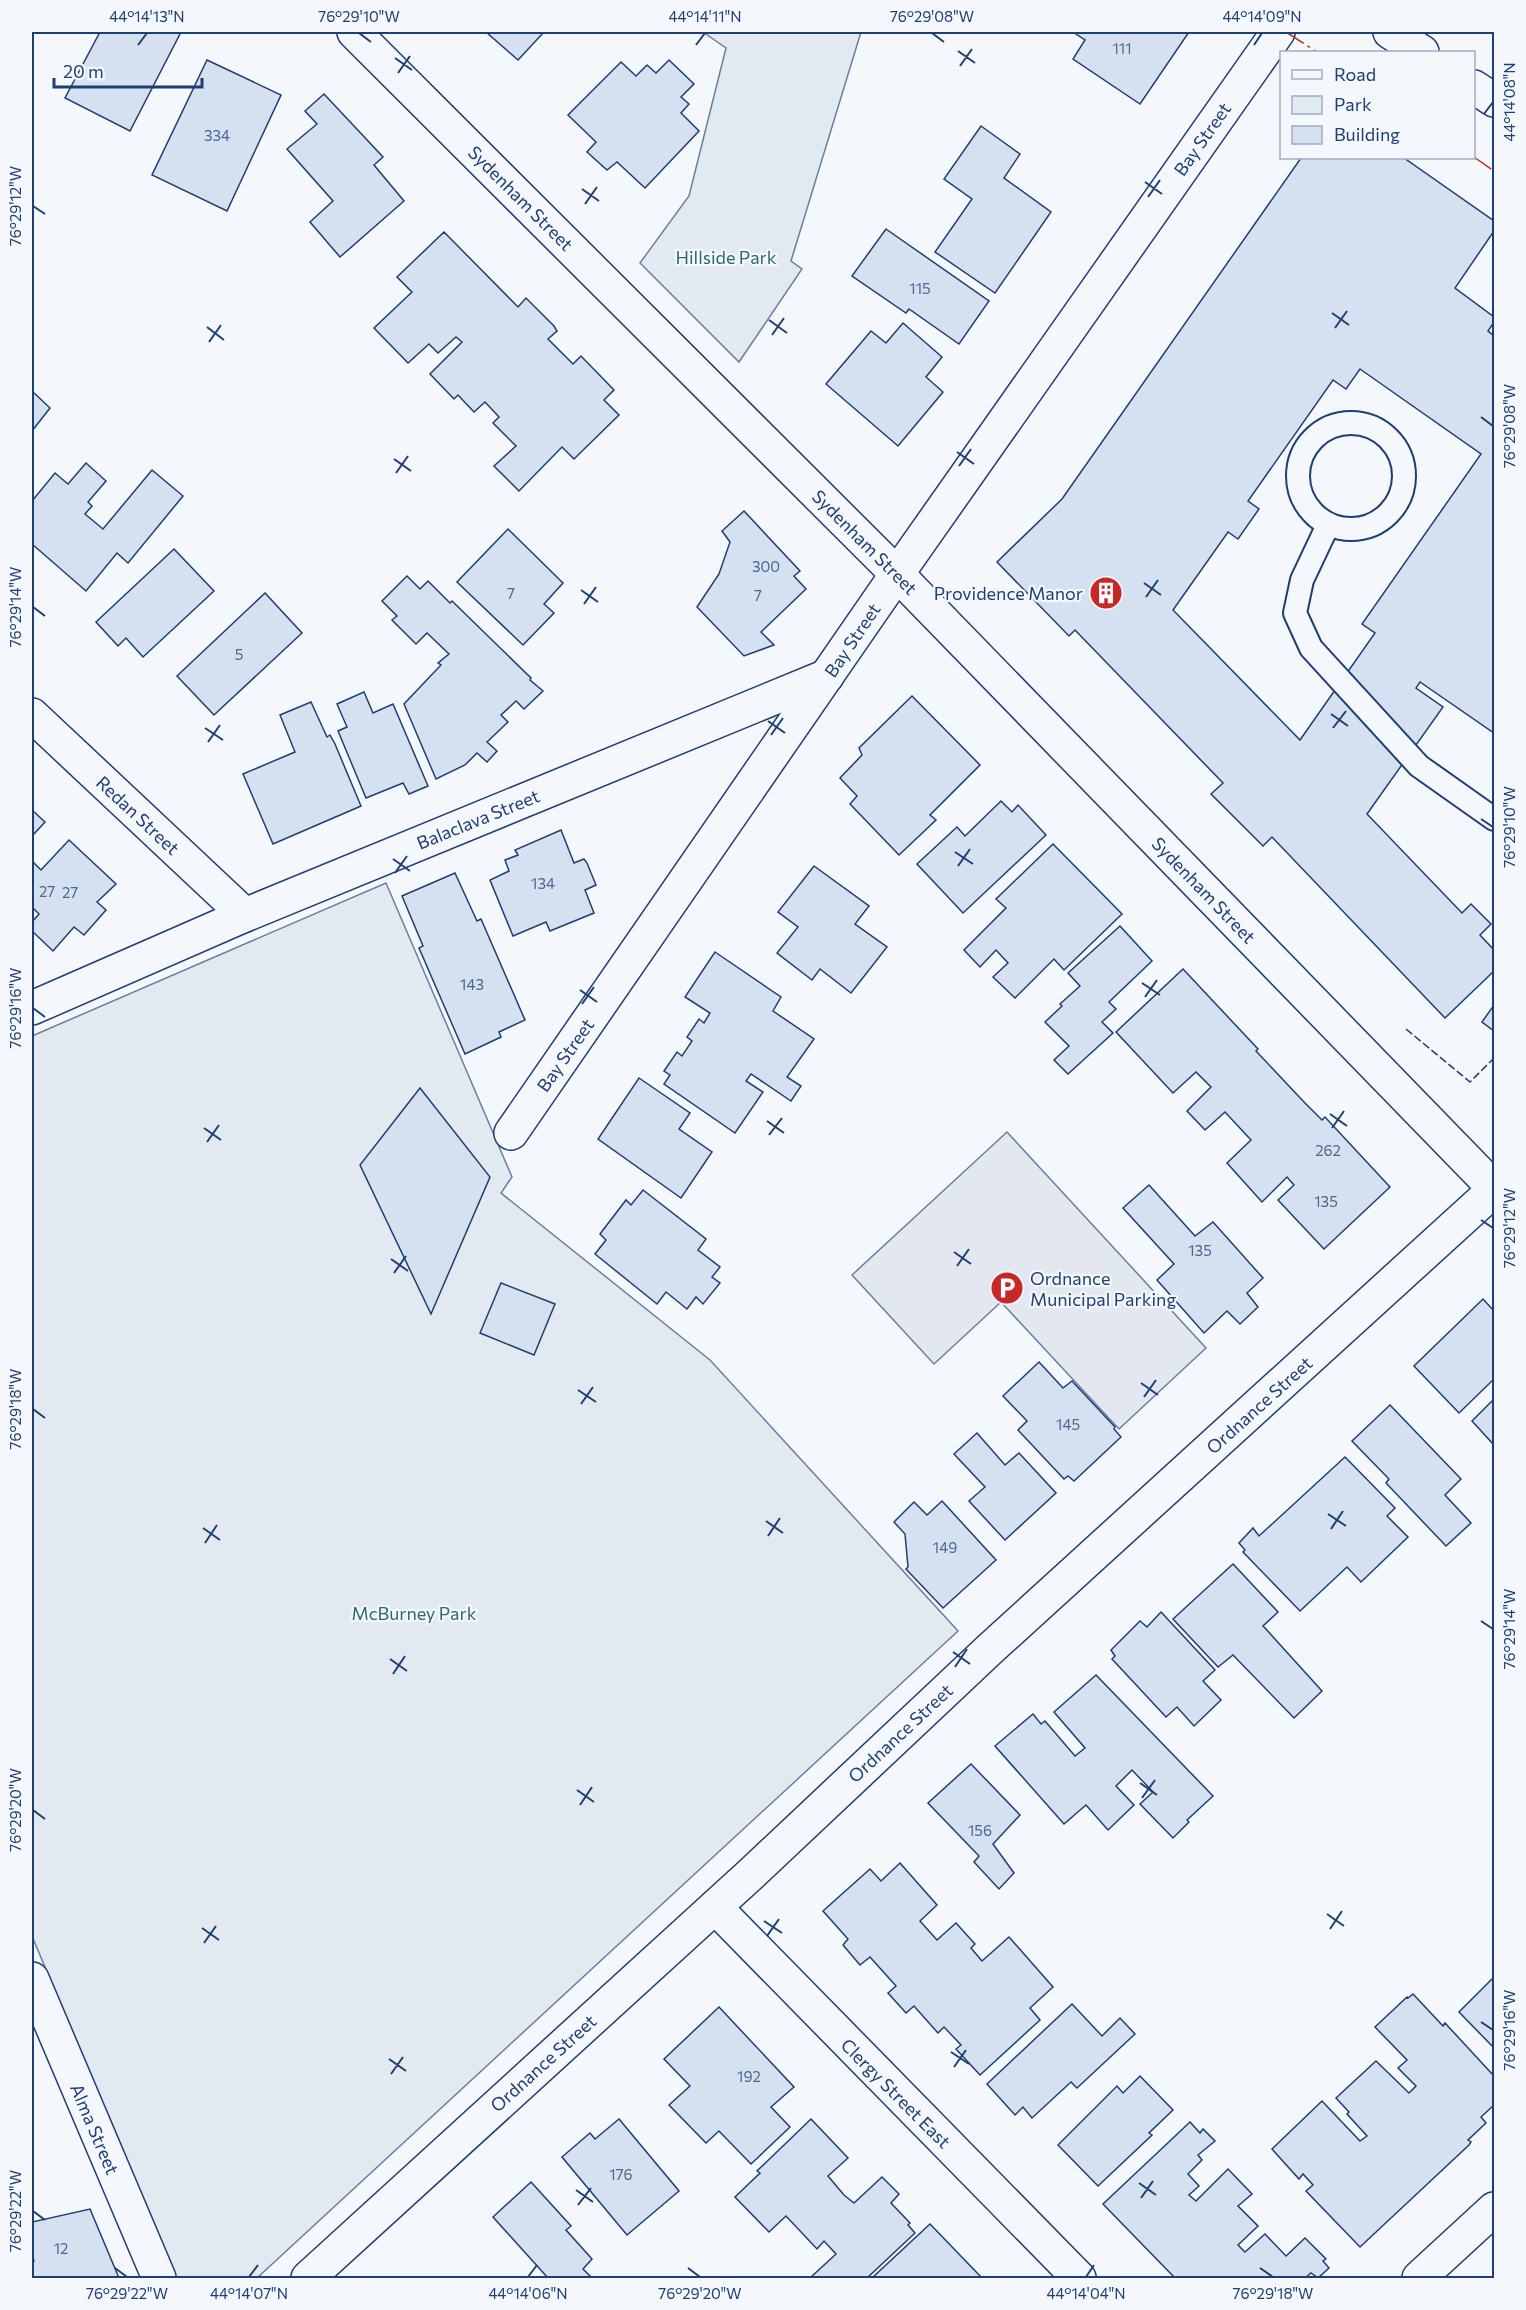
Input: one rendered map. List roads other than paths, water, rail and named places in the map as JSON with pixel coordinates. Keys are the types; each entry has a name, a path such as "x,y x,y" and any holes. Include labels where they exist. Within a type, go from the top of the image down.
{"street":[{"name":"Sydenham Street","path":"354,32 897,574 1494,1189"},
{"name":"Bay Street","path":"511,1133 897,574 1278,32"},
{"path":"1389,32 1420,51"},
{"path":"1475,88 1494,100"},
{"name":"Balaclava Street","path":"32,1008 245,915 827,676"},
{"name":"Redan Street","path":"32,715 245,915"},
{"name":"Ordnance Street","path":"308,2278 715,1907 990,1649 1494,1189"},
{"name":"Clergy Street East","path":"715,1907 1079,2278"},
{"name":"Alma Street","path":"32,1979 159,2278"},
{"path":"1419,2278 1494,2209"}],"lane":[{"path":"1349,423 1367,425 1383,433 1396,447 1404,472 1400,497 1391,511 1378,523 1362,529 1344,529 1328,525 1314,515 1303,501 1298,486 1298,467 1304,450 1316,435 1331,426 1349,423"},
{"path":"1328,525 1302,580 1295,614 1311,648 1419,766 1494,819"}],"place":[{"name":"Providence Manor","path":"1106,593"},
{"name":"Ordnance Municipal Parking","path":"1007,1288"}],"park label":[{"name":"Hillside Park","path":"726,257"},
{"name":"McBurney Park","path":"414,1613"}]}
